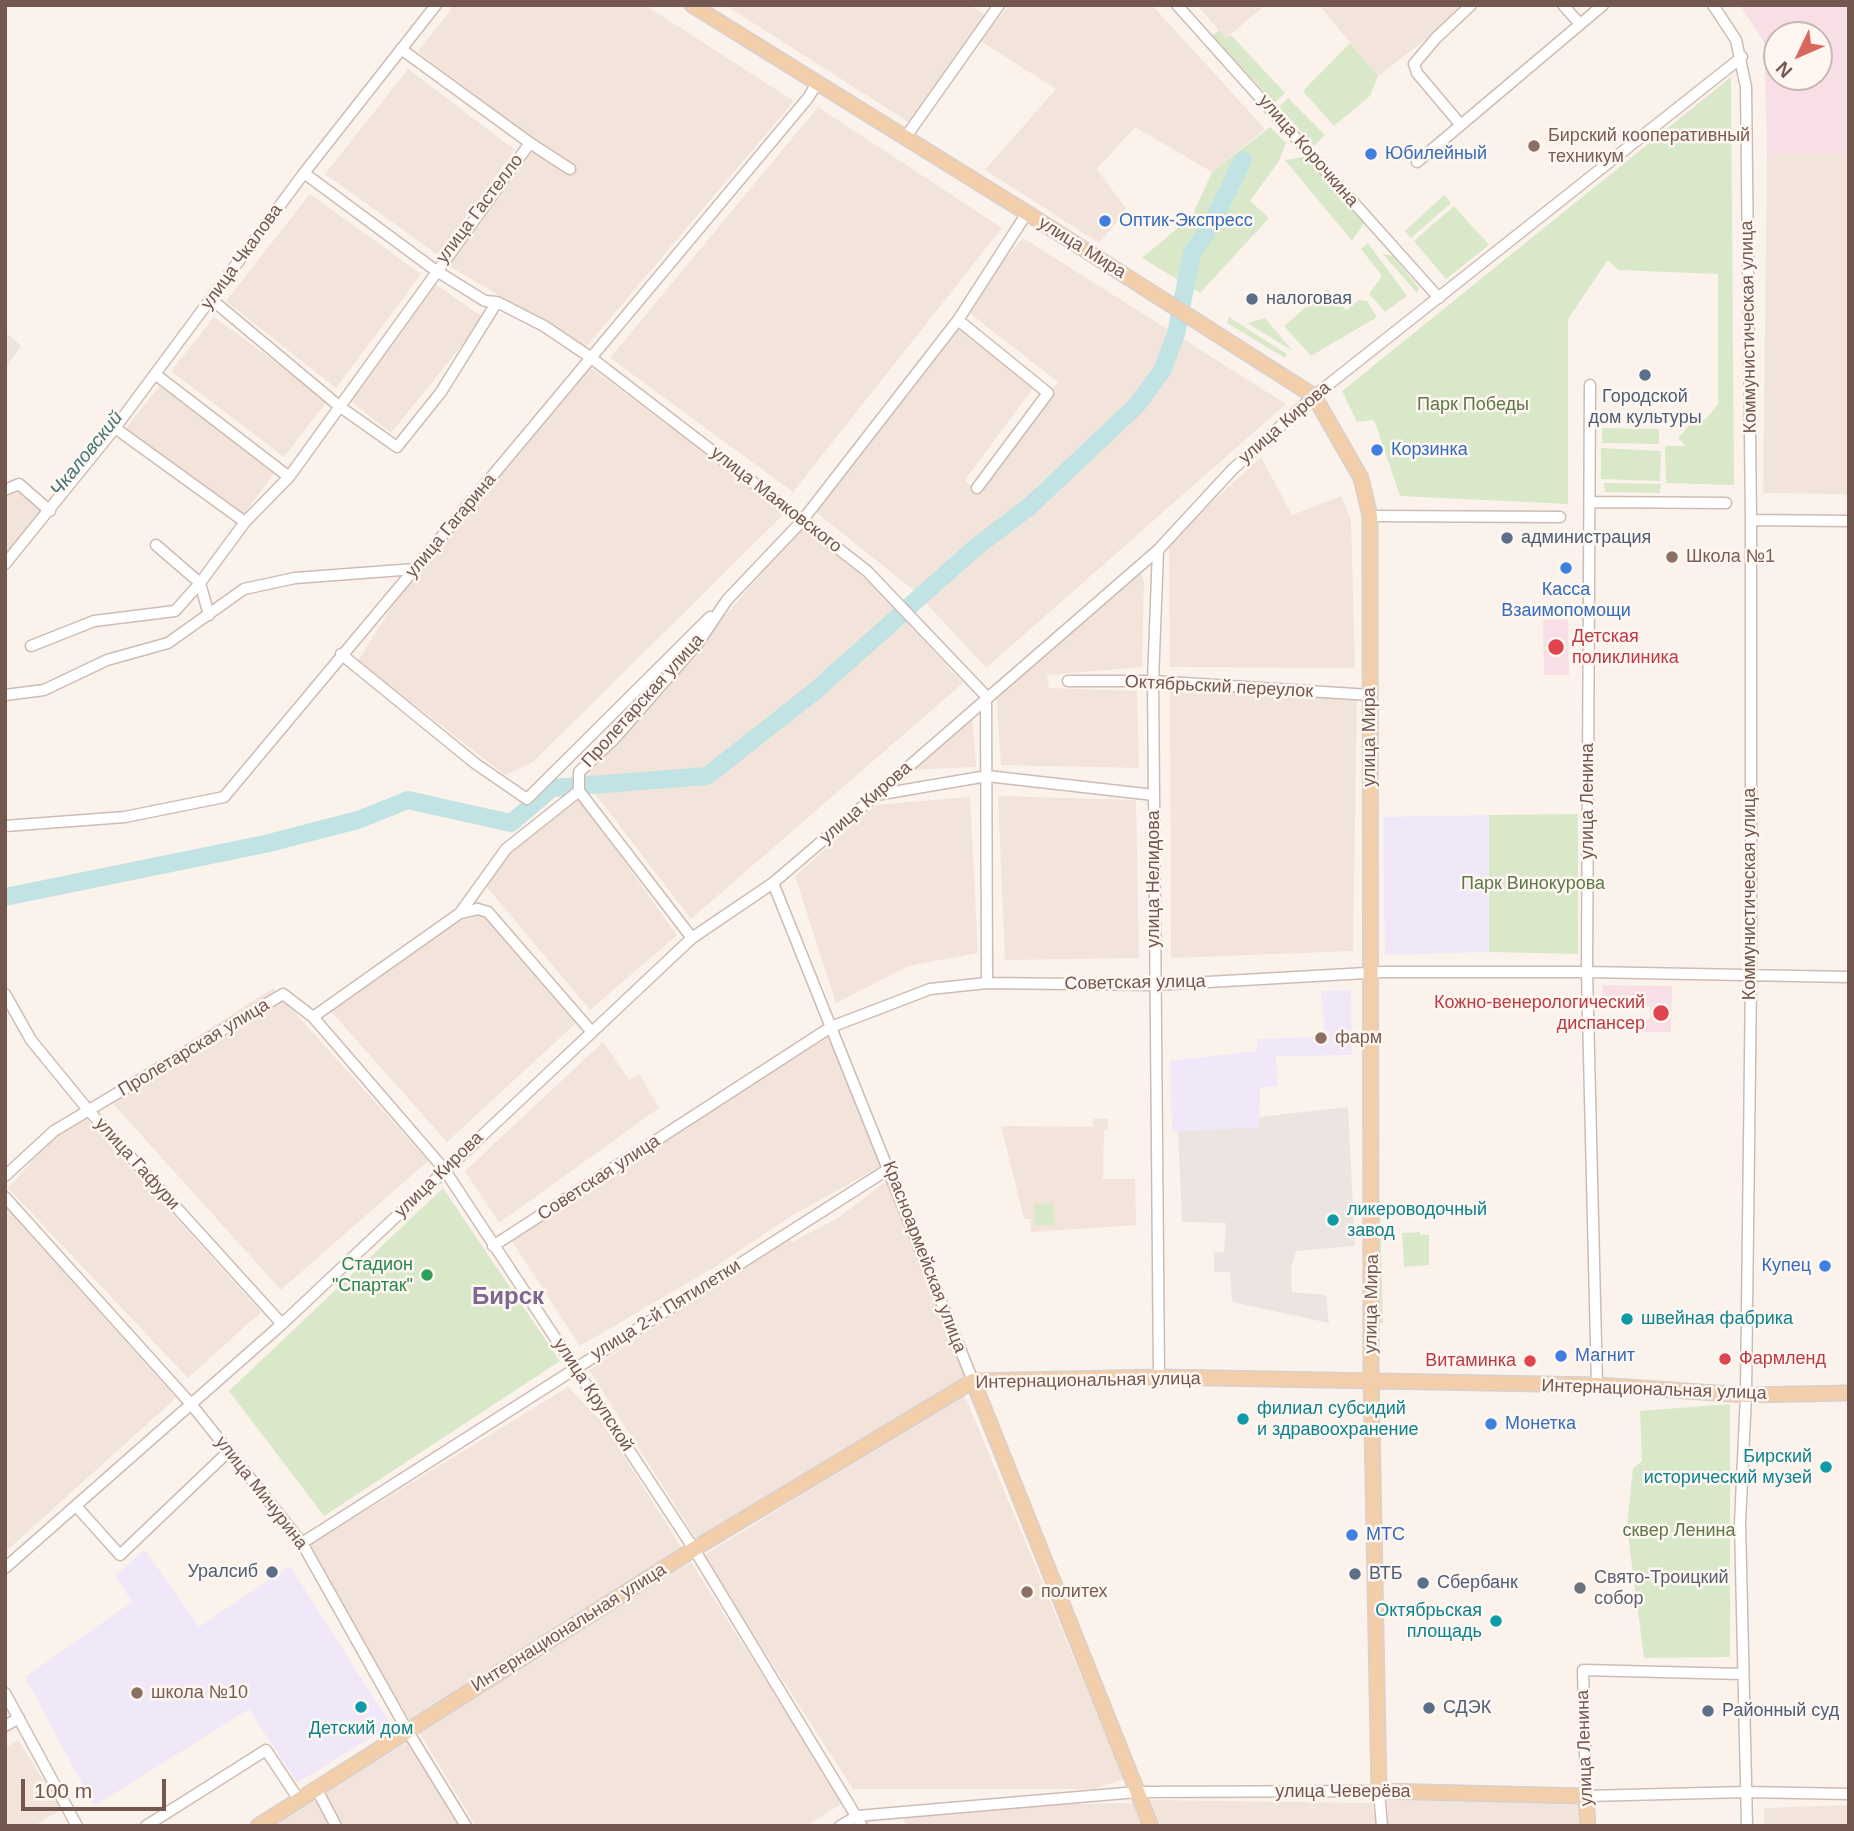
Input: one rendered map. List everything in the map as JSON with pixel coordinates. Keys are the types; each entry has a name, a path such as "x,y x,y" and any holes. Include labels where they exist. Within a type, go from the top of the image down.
{"main road":[{"name":"улица Мира","path":"692,5 1150,290 1314,396 1361,478 1370,516 1371,1383 1379,1791"},
{"name":"Интернациональная улица","path":"258,1826 694,1549 973,1381 1159,1377 1371,1383 1597,1385 1746,1395 1849,1393"},
{"name":"Красноармейская улица","path":"973,1381 1103,1700 1151,1826"},
{"name":"улица Чеверёва","path":"1379,1791 1586,1796"},
{"name":"улица Ленина","path":"1586,1796 1588,1826"}],"street":[{"name":"улица Чкалова","path":"7,562 116,428 304,173 436,5"},
{"path":"905,138 996,9 983,5"},
{"name":"улица Корочкина","path":"1177,5 1439,298"},
{"path":"1460,124 1417,73 1414,64 1436,38 1471,5"},
{"path":"1563,5 1580,24"},
{"path":"1417,162 1603,5"},
{"name":"Коммунистическая улица","path":"1713,5 1737,40 1746,87 1751,520 1751,976 1746,1395 1740,1523 1747,1826"},
{"name":"улица Гастелло","path":"31,646 94,621 175,611 200,583 245,522 289,477 435,270 530,143 401,49"},
{"name":"улица Кирова","path":"5,1567 282,1324 692,938 774,883 986,696 1158,550 1233,469 1314,396 1742,57"},
{"name":"улица Гагарина","path":"5,826 125,817 224,797 808,98 817,83"},
{"path":"530,143 570,169"},
{"name":"улица Маяковского","path":"304,173 435,270 485,301 497,302 544,326 590,357 867,571 986,696"},
{"name":"Пролетарская улица","path":"341,654 476,764 527,799 727,600 802,521 958,320 1027,213"},
{"path":"211,299 339,406 397,447 441,392 497,302"},
{"path":"958,320 1048,393 977,488"},
{"path":"156,374 289,477"},
{"name":"улица Ленина","path":"1590,385 1587,972 1597,1385"},
{"path":"116,428 245,522"},
{"path":"5,490 19,484 50,511"},
{"path":"1590,502 1726,503"},
{"path":"1370,516 1560,517"},
{"path":"1751,520 1849,521"},
{"path":"156,545 200,583 209,615"},
{"name":"улица Нелидова","path":"1158,550 1153,681 1159,1377"},
{"path":"5,695 44,690 107,660 168,643 244,589 295,578 415,569"},
{"name":"Пролетарская улица","path":"313,1017 460,913 506,849 579,791 579,772 615,738 698,643 727,600"},
{"name":"Октябрьский переулок","path":"1068,681 1153,681 1370,695"},
{"path":"986,696 987,983"},
{"path":"876,795 987,776 1154,795"},
{"path":"579,791 692,938"},
{"name":"Красноармейская улица","path":"774,883 973,1381"},
{"path":"460,913 478,909 488,912 591,1031"},
{"name":"Советская улица","path":"493,1246 831,1027 930,989 987,983 1155,985 1370,974 1587,972 1849,977"},
{"name":"улица Гафури","path":"5,994 31,1041 89,1111 282,1324"},
{"name":"Пролетарская улица","path":"5,1176 54,1131 283,994"},
{"name":"улица Крупской","path":"283,994 313,1017 444,1169 694,1549 860,1821"},
{"name":"улица 2-й Пятилетки","path":"302,1543 890,1168"},
{"name":"улица Мичурина","path":"5,1197 191,1404 302,1543 407,1730 466,1826"},
{"path":"76,1506 120,1555 229,1451"},
{"name":"улица Ленина","path":"1586,1796 1583,1670 1742,1674"},
{"path":"5,1693 77,1826"},
{"path":"5,1726 19,1717"},
{"path":"146,1826 266,1750 299,1800"},
{"path":"316,1788 336,1826"},
{"name":"улица Чеверёва","path":"840,1826 860,1821 1137,1792 1379,1791"},
{"name":"улица Мира","path":"1379,1791 1382,1826"},
{"name":"улица Чеверёва","path":"1586,1796 1745,1792 1849,1794"}],"shaded area":[{"path":"454,5 645,5 794,101 586,347 449,266 539,143 418,52"},
{"path":"725,5 970,5 987,16 910,123"},
{"path":"1010,5 1152,5 1265,129 1212,172 1135,127 1097,169 1127,210 1099,243 985,170 1056,89 979,40"},
{"path":"1197,5 1266,5 1226,38"},
{"path":"1319,5 1457,5 1463,11 1378,76"},
{"path":"1740,5 1849,5 1849,154 1767,154 1765,91 1833,91 1833,21 1763,21 1763,40"},
{"path":"408,69 515,150 438,255 325,174"},
{"path":"818,107 1002,228 793,492 610,358"},
{"path":"1767,154 1849,154 1849,494 1763,493"},
{"path":"310,194 421,274 336,388 226,301"},
{"path":"1023,238 1286,404 986,668 916,592 813,510 958,320 1036,384 965,480 977,491 1058,382 963,308"},
{"path":"435,284 484,318 391,433 348,399"},
{"path":"214,317 328,400 284,457 171,371"},
{"path":"5,332 21,346 5,369"},
{"path":"591,368 785,513 533,762 505,775 358,661 415,569"},
{"path":"162,383 277,470 243,515 126,428"},
{"path":"1261,457 1292,515 1341,496 1351,520 1355,668 1170,667 1169,542"},
{"path":"19,492 42,511 13,550 5,552 5,497"},
{"path":"801,528 867,580 963,683 691,919 580,774 636,718"},
{"path":"1139,569 1144,581 1142,667 1047,675 1049,688 1137,691 1139,768 1001,765 996,690"},
{"name":"Детская поликлиника","path":"1568,619 1569,675 1544,675 1543,620"},
{"path":"1170,691 1357,696 1353,951 1171,958"},
{"path":"972,711 976,767 909,770"},
{"path":"575,793 677,935 590,1010 482,881 498,851"},
{"path":"998,796 1136,800 1139,958 1005,960"},
{"path":"970,797 978,953 908,966 836,1003 795,876 875,805"},
{"path":"1489,815 1489,952 1385,955 1383,817"},
{"path":"475,897 576,1023 447,1142 325,1005"},
{"name":"Кожно-венерологический диспансер","path":"1603,985 1672,986 1671,1032 1641,1032 1641,1020 1650,1019 1650,1006 1602,1005"},
{"path":"273,988 428,1161 281,1290 106,1096"},
{"path":"1351,990 1352,1055 1276,1056 1278,1086 1260,1087 1259,1127 1172,1132 1170,1061 1257,1051 1257,1039 1325,1037 1321,991"},
{"path":"828,1030 881,1166 793,1215 718,1265 580,1346 510,1238"},
{"path":"603,1042 629,1080 639,1074 659,1108 499,1223 465,1171"},
{"path":"1348,1107 1355,1246 1296,1251 1291,1268 1292,1292 1326,1295 1329,1323 1232,1302 1230,1272 1214,1272 1214,1252 1224,1252 1226,1223 1182,1222 1178,1131 1258,1127 1259,1117"},
{"path":"78,1110 261,1312 188,1378 8,1188"},
{"path":"1093,1119 1108,1119 1108,1130 1104,1130 1103,1179 1135,1179 1136,1225 1031,1232 1030,1219 1024,1219 1001,1126 1093,1127"},
{"path":"886,1181 965,1378 697,1540 589,1370 789,1239 792,1242 838,1218"},
{"path":"5,1206 176,1398 5,1552"},
{"path":"568,1387 603,1423 683,1550 595,1602 410,1721 308,1546"},
{"path":"964,1394 1124,1779 1093,1789 853,1789 703,1556"},
{"path":"145,1550 199,1627 290,1566 391,1725 297,1783 249,1709 94,1806 25,1677 132,1602 115,1575"},
{"path":"691,1562 843,1803 806,1826 476,1826 419,1732"},
{"path":"18,1740 62,1809 34,1826 5,1826 5,1748"},
{"path":"409,1741 459,1826 343,1826 323,1793"},
{"path":"320,1796 339,1826 273,1826"},
{"path":"1150,1800 1372,1803 1376,1826 1161,1826"},
{"path":"1387,1800 1581,1801 1582,1826 1388,1826"},
{"path":"1133,1803 1142,1826 906,1826 900,1807"},
{"path":"1849,1805 1849,1826 1764,1826 1764,1808"}],"green space":[{"path":"1219,30 1226,38 1231,35 1285,93 1275,103 1212,36"},
{"path":"1350,43 1378,76 1370,96 1334,126 1303,91"},
{"name":"Парк Победы","path":"1731,77 1734,485 1666,483 1665,446 1686,446 1678,438 1695,419 1705,420 1718,404 1718,274 1618,270 1608,260 1568,319 1568,504 1400,496 1376,425 1373,420 1357,422 1342,391"},
{"path":"1288,98 1325,135 1314,146 1279,107"},
{"path":"1270,127 1286,143 1279,161 1250,201 1269,218 1200,293 1142,258 1192,216 1212,172"},
{"path":"1304,157 1364,223 1352,241 1285,160"},
{"path":"1444,195 1451,203 1411,238 1405,231"},
{"path":"1454,206 1489,245 1446,279 1414,241"},
{"path":"1368,243 1407,296 1385,312 1369,294 1382,276 1361,249"},
{"path":"1383,254 1393,256 1419,288 1417,293"},
{"path":"1327,289 1346,310 1359,300 1367,301 1377,317 1311,356 1284,326"},
{"path":"1229,317 1287,354 1285,358 1227,323"},
{"path":"1265,318 1293,351 1247,323"},
{"path":"1602,428 1659,429 1659,444 1602,443"},
{"path":"1601,448 1661,451 1660,481 1601,479"},
{"path":"1604,483 1661,484 1660,493 1605,492"},
{"name":"Парк Винокурова","path":"1578,814 1578,954 1489,952 1489,815"},
{"name":"Стадион \"Спартак\"","path":"443,1188 560,1361 324,1516 229,1391"},
{"path":"1375,1201 1380,1201 1383,1323 1378,1323"},
{"path":"1053,1203 1055,1225 1035,1226 1034,1204"},
{"path":"1420,1232 1420,1235 1429,1235 1429,1265 1404,1267 1402,1233"},
{"name":"сквер Ленина","path":"1730,1404 1730,1657 1644,1658 1627,1527 1633,1468 1642,1461 1640,1411"}],"waterway":[{"path":"911,605 976,547 1029,507 1137,405 1162,371 1176,334 1192,253 1210,227 1243,160"},
{"path":"5,897 265,844 358,820 408,800 511,823 552,788 707,776 815,691 899,616"}],"place":[{"name":"Бирский кооперативный техникум","path":"1534,146"},
{"name":"Юбилейный","path":"1371,154"},
{"name":"Оптик-Экспресс","path":"1105,221"},
{"name":"налоговая","path":"1252,299"},
{"name":"Городской дом культуры","path":"1645,375"},
{"name":"Корзинка","path":"1377,450"},
{"name":"администрация","path":"1507,538"},
{"name":"Школа №1","path":"1672,557"},
{"name":"Касса Взаимопомощи","path":"1566,568"},
{"name":"Детская поликлиника","path":"1556,647"},
{"name":"Кожно-венерологический диспансер","path":"1661,1013"},
{"name":"фарм","path":"1321,1038"},
{"name":"ликероводочный завод","path":"1333,1220"},
{"name":"Купец","path":"1825,1266"},
{"name":"Стадион \"Спартак\"","path":"427,1275"},
{"name":"швейная фабрика","path":"1627,1319"},
{"name":"Магнит","path":"1561,1356"},
{"name":"Фармленд","path":"1725,1359"},
{"name":"Витаминка","path":"1530,1361"},
{"name":"филиал субсидий и здравоохранение","path":"1243,1419"},
{"name":"Монетка","path":"1491,1424"},
{"name":"Бирский исторический музей","path":"1826,1467"},
{"name":"МТС","path":"1352,1535"},
{"name":"Уралсиб","path":"272,1572"},
{"name":"ВТБ","path":"1355,1574"},
{"name":"Сбербанк","path":"1423,1583"},
{"name":"Свято-Троицкий собор","path":"1580,1588"},
{"name":"политех","path":"1027,1592"},
{"name":"Октябрьская площадь","path":"1496,1621"},
{"name":"школа №10","path":"137,1693"},
{"name":"Детский дом","path":"361,1707"},
{"name":"СДЭК","path":"1429,1708"},
{"name":"Районный суд","path":"1708,1711"}],"district":[{"name":"Бирск","path":"508,1297"}],"water label":[{"name":"Чкаловский","path":"87,454"}]}
